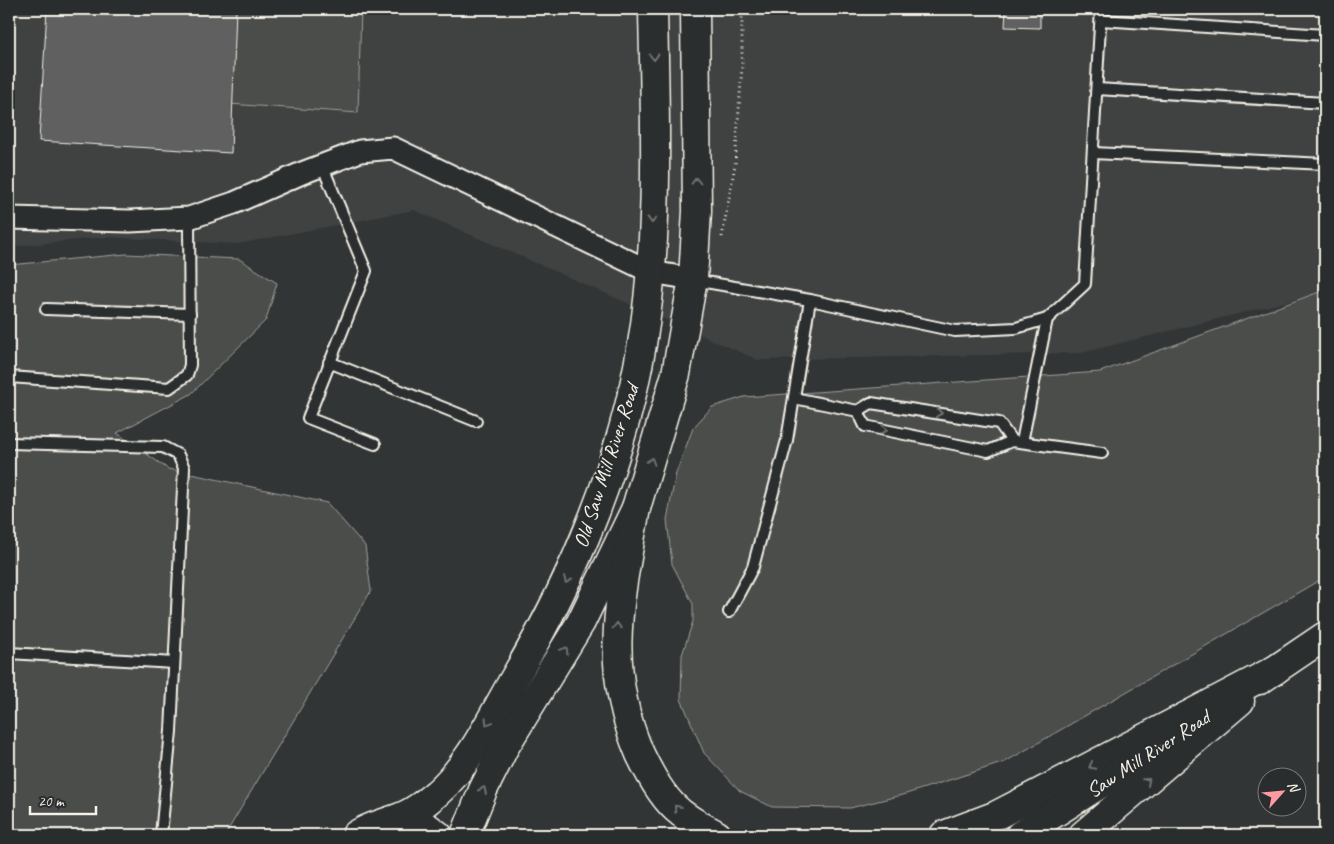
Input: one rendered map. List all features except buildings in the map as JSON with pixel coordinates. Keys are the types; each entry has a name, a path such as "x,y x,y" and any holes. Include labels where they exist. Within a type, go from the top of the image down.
{"street":[{"name":"Old Saw Mill River Road","path":"356,835 382,822 398,818 424,803 461,768 535,643 567,581 598,502 620,434 642,345 651,272 655,108 653,9"},
{"name":"Old Saw Mill River Road","path":"465,835 504,748 581,622 636,508 676,374 693,279 697,211 696,9"},
{"path":"9,218 130,221 189,218 234,203 322,165 360,151 393,148 651,272 693,279"},
{"path":"636,508 617,617 618,677 629,728 649,775 680,813 717,835"},
{"path":"1083,835 1275,670 1325,636"},
{"path":"944,835 998,815 1275,670"},
{"name":"Saw Mill River Road","path":"1020,835 1275,670"},
{"path":"398,818 427,827 438,835"}],"lane":[{"path":"693,279 810,300 955,331 1016,328 1047,319 1085,284 1101,9"},
{"path":"1101,20 1325,35"},
{"path":"1097,89 1325,103"},
{"path":"1093,153 1325,164"},
{"path":"322,165 366,270 308,418 375,444"},
{"path":"9,377 169,388 187,375 190,365 189,218"},
{"path":"729,612 753,567 787,440 810,300"},
{"path":"46,309 190,314"},
{"path":"1017,441 1047,319"},
{"path":"329,362 476,422"},
{"path":"794,398 858,411 871,403 999,423 1017,441"},
{"path":"858,411 865,426 988,451 1017,441 1102,453"},
{"path":"9,443 163,447 178,455 184,468 171,731 161,835"},
{"path":"9,653 174,663"}],"path":[{"path":"722,239 735,166 742,67 742,9"}],"shaded area":[{"path":"9,9 1325,9 1325,292 1081,353 758,360 414,210 238,244 105,237 9,247"},
{"path":"231,9 361,9 358,113 229,104"},
{"path":"126,254 239,259 277,283 266,320 191,394 117,433 168,469 327,503 365,546 371,591 225,835 9,835 9,265"},
{"path":"1325,290 1325,577 1005,762 906,794 850,808 772,807 740,791 704,753 681,699 682,655 693,621 693,604 672,564 667,520 676,473 693,428 712,407 744,397 1100,372"}]}
